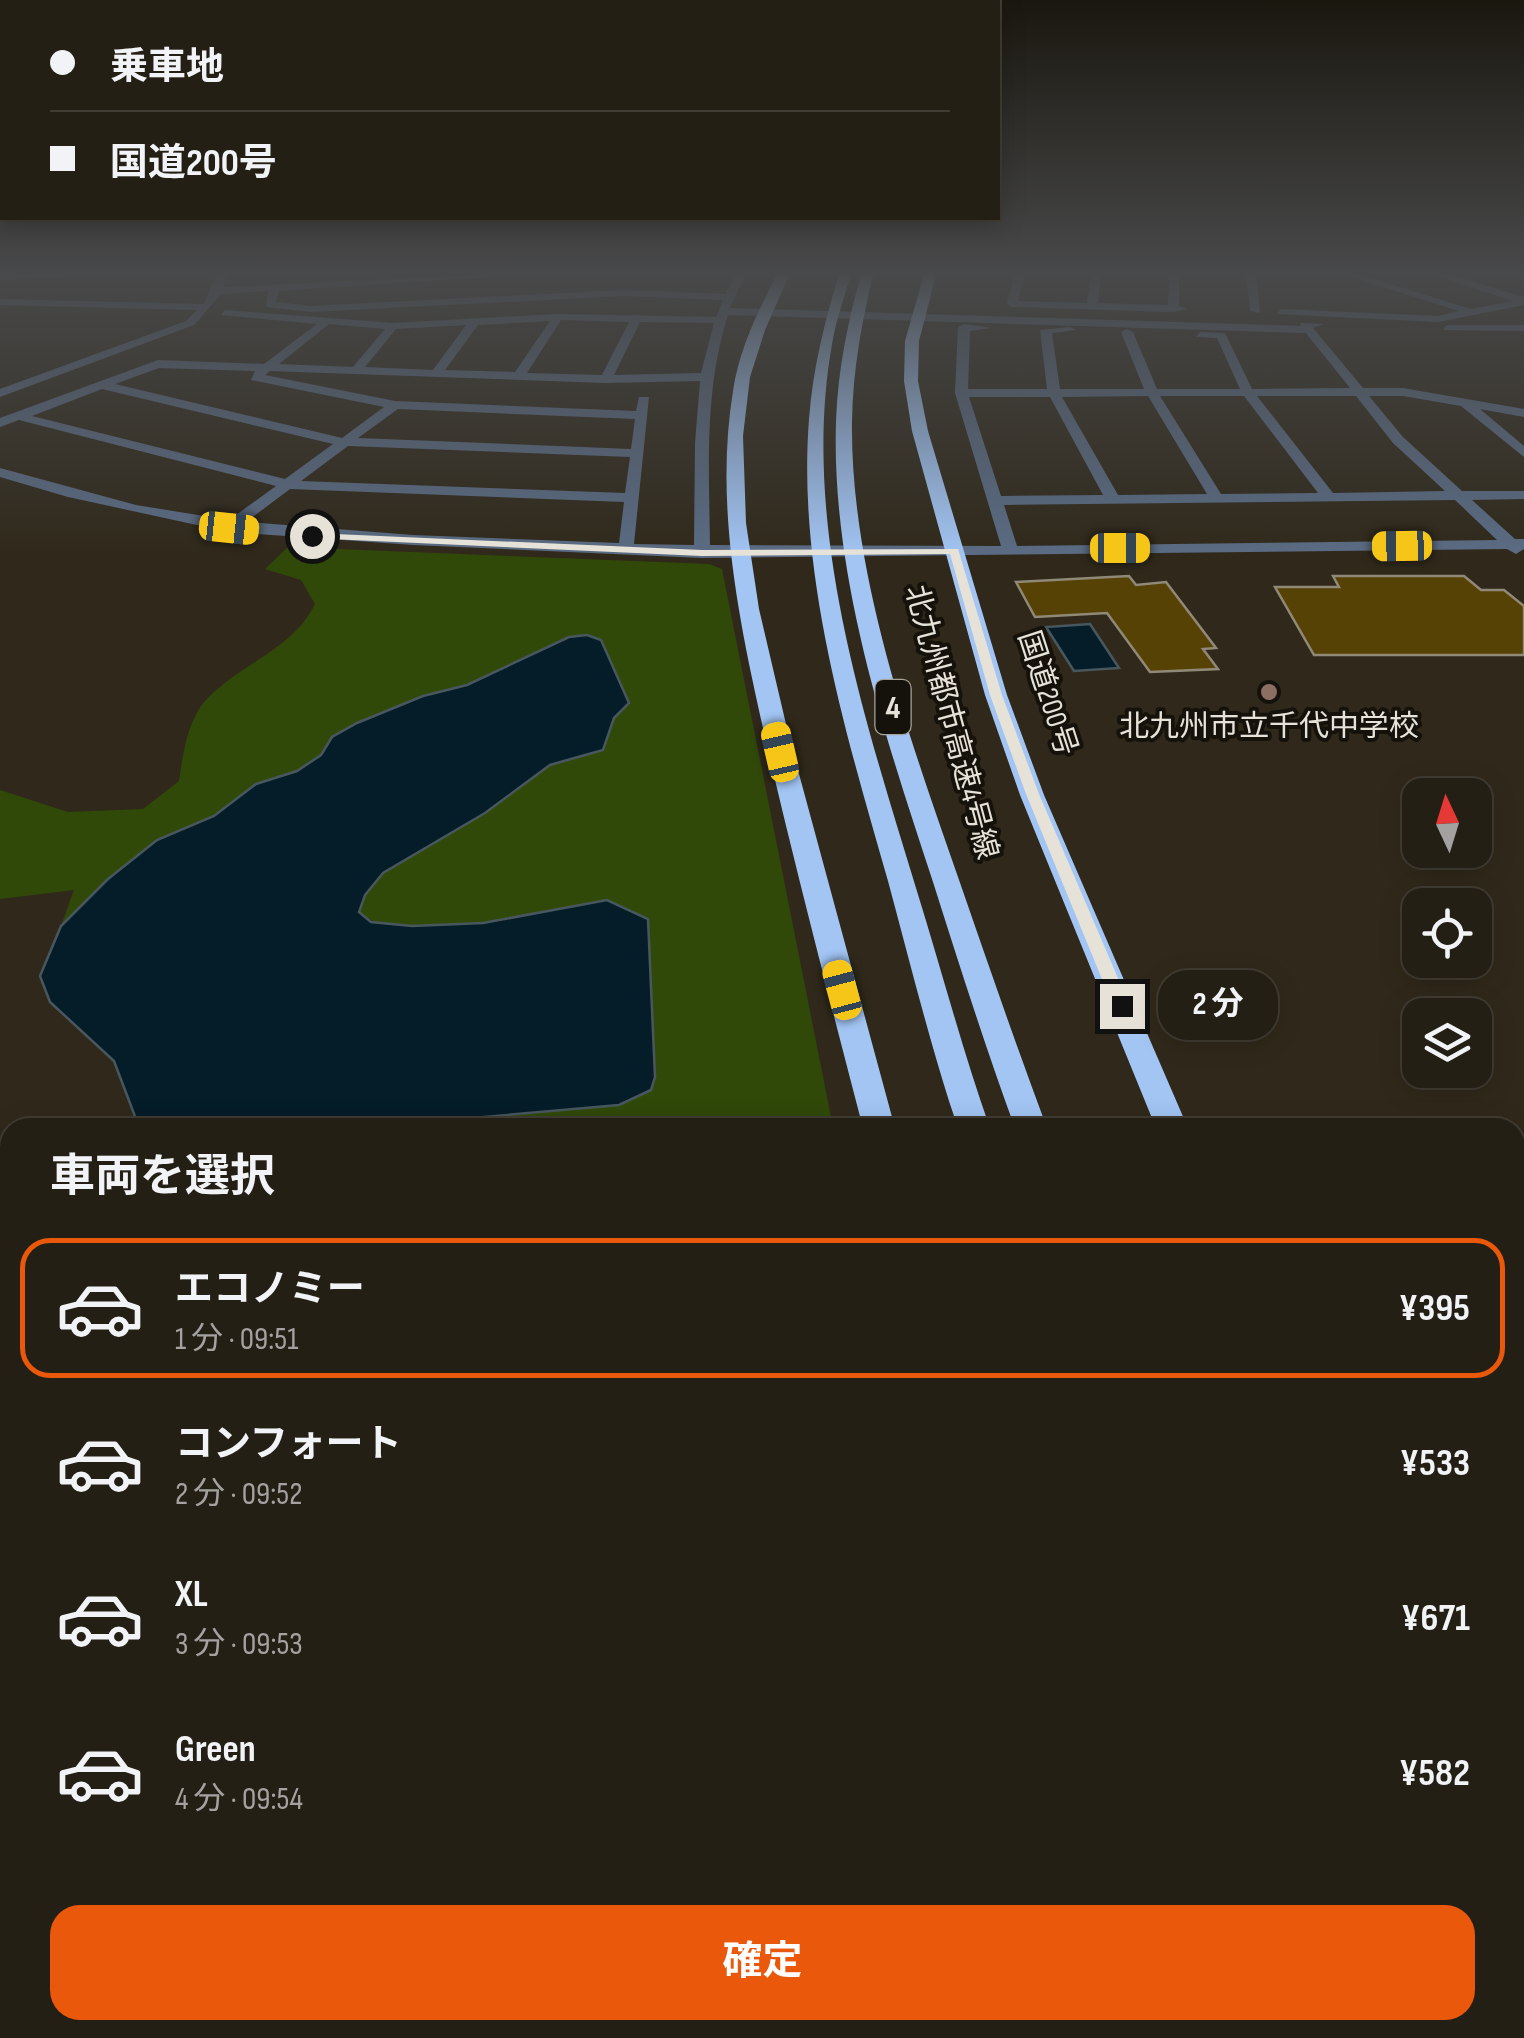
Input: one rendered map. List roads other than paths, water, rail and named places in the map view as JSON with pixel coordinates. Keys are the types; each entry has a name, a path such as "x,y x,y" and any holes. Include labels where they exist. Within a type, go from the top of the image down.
{"highway":[{"path":"747,366 740,390 734,463 739,554 750,620 796,818 876,1118"},
{"name":"4","path":"822,366 817,388 823,539 843,658 884,823 971,1118"},
{"name":"北九州都市高速4号線","path":"847,366 844,390 849,482 878,657 926,822 1029,1118"},
{"name":"国道200号","path":"911,366 910,382 996,695 1032,794 1168,1118"}],"street":[{"path":"0,393 76,366"},
{"path":"0,422 152,366"},
{"path":"214,366 647,380 704,377"},
{"path":"268,366 255,377 395,405 642,415"},
{"path":"355,372 360,366"},
{"path":"437,373 442,366"},
{"path":"520,376 526,366"},
{"path":"606,379 612,366"},
{"path":"702,553 707,366"},
{"path":"962,366 961,393 1010,549"},
{"path":"1051,366 1054,393 1113,500"},
{"path":"1141,366 1152,393 1216,497"},
{"path":"1235,366 1248,393 1328,496"},
{"path":"1337,366 1398,440 1524,554"},
{"path":"626,548 634,453 647,380"},
{"path":"101,385 343,442 634,453"},
{"path":"961,393 1402,392 1524,413"},
{"path":"1464,402 1524,453"},
{"path":"229,528 395,405"},
{"path":"18,416 290,485 633,498"},
{"path":"0,472 128,510 229,528 312,536 739,554 1516,544"},
{"path":"993,501 1524,494"}],"water":[{"path":"1090,624 1119,668 1074,671 1046,627"},
{"path":"587,635 601,640 629,703 614,718 603,750 550,765 485,813 383,873 365,895 359,912 371,922 412,926 483,923 607,900 648,919 655,1077 651,1090 619,1105 472,1118 136,1118 114,1061 50,1002 40,976 61,926 108,879 157,840 214,816 256,784 297,771 321,755 332,737 423,696 467,685 569,637"}],"place":[{"name":"北九州市立千代中学校","path":"1269,692"}]}
